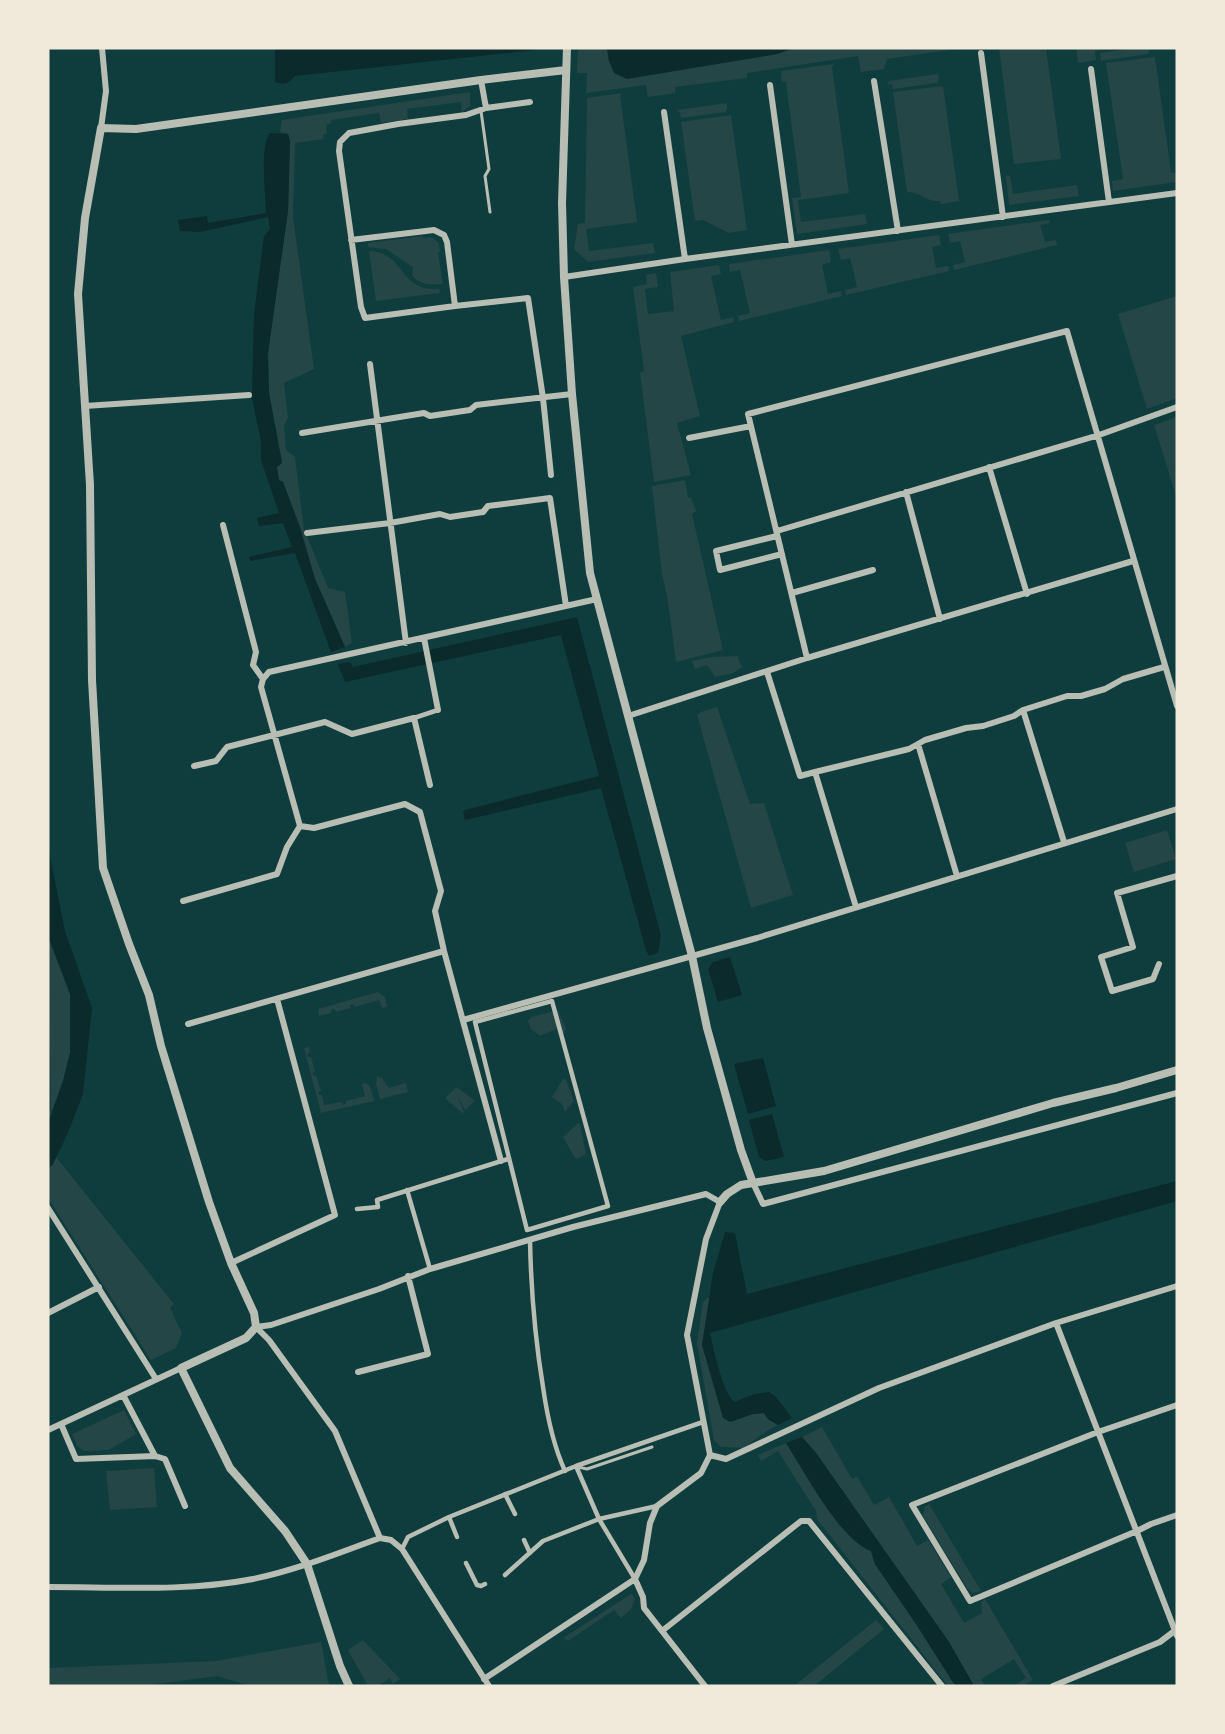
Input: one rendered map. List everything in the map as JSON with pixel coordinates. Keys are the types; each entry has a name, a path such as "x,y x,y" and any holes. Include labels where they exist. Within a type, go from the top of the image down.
{"street":[{"path":"102,48 106,91 86,219 78,294 90,485 92,680 103,868 149,995 161,1047 206,1191 231,1263 254,1313 256,1327 269,1340 335,1431 380,1538"},
{"path":"567,51 562,202 564,277 587,553 597,599 692,956 713,1048 741,1150 763,1204 1177,1093"},
{"path":"981,53 1003,217"},
{"path":"1091,69 1109,202"},
{"path":"101,128 148,127 566,70"},
{"path":"482,80 483,108"},
{"path":"874,81 898,231"},
{"path":"771,85 792,245"},
{"path":"530,102 483,108 466,114 349,134 340,142 339,152 361,308 365,318 528,298 543,398 551,475"},
{"path":"664,112 685,259"},
{"path":"564,277 1177,193"},
{"path":"351,240 434,230 444,235 447,242 455,306"},
{"path":"807,658 748,414 1067,331 1177,706"},
{"path":"370,364 406,643"},
{"path":"302,433 424,413 430,416 470,410 476,405 572,394"},
{"path":"85,406 249,395"},
{"path":"782,554 720,570 716,551 1099,435 1177,407"},
{"path":"689,438 751,426"},
{"path":"989,467 1027,594"},
{"path":"906,492 940,619"},
{"path":"307,532 390,523 440,514 450,517 483,512 488,506 550,498 566,606"},
{"path":"223,525 256,652 253,665 263,679"},
{"path":"628,716 807,658 1134,561"},
{"path":"792,593 873,570"},
{"path":"183,901 277,874 287,847 300,826 261,687 263,679 269,672 406,643 425,642 597,599"},
{"path":"194,766 216,761 227,747 325,722 352,734 438,710 425,642"},
{"path":"767,672 800,776 909,749 925,740 966,728 983,726 1067,696 1081,696 1105,689 1123,679 1164,667"},
{"path":"1023,710 1064,842"},
{"path":"414,718 430,785"},
{"path":"918,744 957,876"},
{"path":"815,772 856,907"},
{"path":"300,826 314,828 405,804 420,812 441,891 435,911 444,951 501,1161"},
{"path":"463,1020 524,1006 1177,809"},
{"path":"1159,964 1153,980 1112,991 1101,957 1133,947 1118,893 1177,876"},
{"path":"188,1024 444,951"},
{"path":"231,1263 334,1215 277,999"},
{"path":"524,1006 552,1001 612,1218"},
{"path":"488,1016 475,1022 527,1230 608,1206"},
{"path":"505,1575 543,1541 599,1519 657,1506 701,1473 710,1455 687,1335 706,1239 720,1202 732,1190 753,1183 824,1172 1053,1103 1177,1070"},
{"path":"357,1209 378,1207 377,1200 508,1159"},
{"path":"407,1190 430,1269"},
{"path":"48,1430 246,1338 256,1327 380,1288 430,1269 612,1218 706,1194 720,1202"},
{"path":"48,1208 156,1379"},
{"path":"530,1241 530,1284 540,1367 548,1418 565,1471"},
{"path":"358,1372 428,1354 408,1276"},
{"path":"710,1455 726,1459 867,1394 1056,1323 1177,1286"},
{"path":"48,1313 99,1287"},
{"path":"1053,1686 1160,1642 1176,1632 1056,1323"},
{"path":"182,1368 230,1468 285,1531 307,1564 340,1666 349,1686"},
{"path":"123,1395 155,1456"},
{"path":"1177,1405 1098,1432 912,1505 970,1601 1177,1515"},
{"path":"402,1549 408,1537 449,1517 576,1466 703,1422"},
{"path":"62,1424 76,1459 155,1456 165,1459 185,1506"},
{"path":"576,1466 599,1519 643,1597 644,1608 705,1686"},
{"path":"505,1494 515,1514"},
{"path":"484,1678 634,1580 644,1560 650,1523 657,1506"},
{"path":"449,1517 457,1537"},
{"path":"662,1631 801,1521 809,1521 942,1686"},
{"path":"48,1587 191,1586 254,1578 307,1564 380,1538 391,1540 402,1549 489,1686"},
{"path":"524,1540 530,1553"},
{"path":"466,1563 477,1585 485,1584"}],"lane":[{"path":"483,108 489,169 485,176 490,212"},
{"path":"576,1466 587,1469 652,1447"}],"shaded area":[{"path":"275,48 538,48 295,76 284,84 275,82"},
{"path":"578,48 607,48 609,61 708,65 777,54 794,48 963,48 887,59 884,69 861,72 858,56 747,73 747,78 675,87 675,93 648,97 646,85 586,93 587,73 577,73"},
{"path":"607,48 794,48 777,54 627,79 614,73"},
{"path":"999,48 1046,48 1061,159 1014,164"},
{"path":"1076,48 1101,48 1101,50 1095,51 1096,60 1078,63"},
{"path":"1150,48 1148,54 1101,61 1100,53"},
{"path":"1155,57 1171,172 1177,174 1177,182 1113,191 1112,181 1123,179 1106,63"},
{"path":"834,64 832,67 849,193 798,200 801,222 865,214 867,224 797,234 792,198 801,197 786,82 782,82 781,71"},
{"path":"938,74 937,83 893,89 892,84 887,85 889,81"},
{"path":"943,86 959,201 941,204 940,201 907,192 893,92"},
{"path":"470,92 470,106 462,112 461,102 407,109 408,119 381,123 379,113 331,120 331,123 326,125 327,134 323,135 323,139 295,143 293,217 314,369 284,383 288,418 284,425 286,450 295,457 304,529 328,588 345,592 352,643 345,647 315,579 283,482 279,481 277,467 282,462 269,393 268,353 288,211 290,141 288,134 280,132 282,120"},
{"path":"622,93 620,95 637,222 586,229 589,251 653,243 655,253 588,262 574,249 578,224 585,223 587,98"},
{"path":"727,103 725,112 681,118 677,110"},
{"path":"731,115 747,230 729,233 703,220 695,221 681,122"},
{"path":"270,133 288,134 290,141 288,211 268,353 269,393 282,463 277,467 279,480 283,482 300,527 315,579 345,647 331,652 295,553 250,561 249,557 292,547 283,523 259,526 257,518 279,513 261,460 261,442 252,398 254,313 264,236 270,229 268,217 200,232 180,231 178,220 207,216 208,223 266,213 264,159"},
{"path":"1006,176 1010,176 1013,194 1077,185 1079,196 1009,205"},
{"path":"1049,220 1050,223 1040,225 1045,242 1056,240 1057,245 954,270 953,265 965,262 960,241 950,243 948,234"},
{"path":"939,235 941,245 932,247 936,268 948,266 949,271 846,295 845,290 857,287 850,258 841,260 838,249"},
{"path":"422,236 423,238 432,237 439,243 440,252 438,253 443,284 422,283 412,275 413,267 386,249 368,247 368,243"},
{"path":"829,250 831,262 822,265 828,294 841,291 842,296 739,321 738,316 750,313 740,270 730,272 729,264"},
{"path":"369,251 381,253 390,258 416,284 439,289 440,293 376,301"},
{"path":"719,265 721,274 711,276 721,320 733,317 734,322 681,336 700,416 677,423 691,475 654,482 640,373 644,371 633,287 647,284 646,275 656,273 658,287 645,289 648,314 674,311 670,272"},
{"path":"1177,296 1177,398 1147,409 1118,314"},
{"path":"1177,417 1177,499 1154,425"},
{"path":"685,480 688,497 691,498 696,511 692,514 723,650 676,662 662,575 652,486"},
{"path":"577,617 661,936 658,953 649,956 601,788 465,820 463,812 465,810 599,776 561,635 345,682 338,664 350,662 353,667"},
{"path":"737,656 742,667 733,673 715,677 707,665 695,669 692,661 712,657"},
{"path":"717,707 750,804 764,803 793,895 751,908 697,715"},
{"path":"1167,830 1176,859 1134,872 1125,843"},
{"path":"48,846 65,931 92,1008 83,1094 67,1135 53,1164 48,1169 48,1123 70,1053 70,994 48,936"},
{"path":"48,936 70,994 70,1053 48,1123 51,1109"},
{"path":"730,957 742,995 718,1002 708,969 713,962"},
{"path":"378,992 385,997 387,1007 382,1008 379,1000 355,1007 353,1004 350,1005 351,1008 336,1012 334,1009 331,1013 319,1016 318,1009"},
{"path":"558,1010 566,1029 564,1034 559,1028 540,1036 531,1029 528,1021 531,1017"},
{"path":"309,1047 310,1053 307,1054 311,1057 315,1072 312,1073 316,1076 321,1091 318,1092 322,1095 324,1105 342,1102 343,1105 346,1101 365,1096 362,1084 366,1083 370,1086 374,1101 321,1113 304,1048"},
{"path":"763,1058 776,1106 748,1114 734,1064"},
{"path":"377,1076 382,1078 389,1088 406,1083 408,1092 380,1099 376,1084"},
{"path":"563,1079 566,1080 574,1101 565,1112 562,1104 552,1097"},
{"path":"457,1087 475,1101 465,1110 457,1095 464,1112 462,1113 446,1099"},
{"path":"772,1114 784,1157 766,1161 759,1157 749,1120"},
{"path":"578,1123 586,1154 577,1159 563,1137"},
{"path":"56,1157 174,1304 170,1308 182,1333 176,1348 151,1360 48,1198 48,1169"},
{"path":"1177,1181 1177,1201 710,1333 722,1380 734,1402 755,1394 769,1392 776,1397 792,1418 778,1425 768,1419 764,1413 753,1414 730,1422 723,1418 702,1345 713,1273 725,1232 735,1233 747,1294"},
{"path":"710,1296 702,1345 730,1422 753,1414 764,1413 768,1419 778,1425 744,1448 721,1447 714,1440 697,1343 703,1302"},
{"path":"124,1410 136,1434 109,1450 84,1451 77,1446 72,1434"},
{"path":"822,1427 852,1479 857,1476 874,1505 889,1497 917,1546 928,1540 951,1577 941,1584 964,1623 982,1613 981,1603 985,1599 1033,1680 1023,1686 1013,1686 1026,1678 1014,1659 981,1679 985,1686 974,1686 949,1642 816,1453 802,1437"},
{"path":"802,1437 816,1453 949,1642 974,1686 956,1686 875,1564 871,1551 859,1545 848,1534 824,1504 786,1443"},
{"path":"786,1443 840,1526 871,1551 875,1564 956,1686 948,1686 817,1519 816,1511 778,1451 761,1461 758,1455"},
{"path":"154,1468 157,1507 110,1510 106,1471"},
{"path":"929,1504 981,1591 973,1593 967,1588 923,1516 925,1507"},
{"path":"631,1594 635,1599 631,1609 621,1618 614,1610 568,1641 563,1638"},
{"path":"876,1620 884,1629 814,1686 794,1686"},
{"path":"363,1640 400,1679 393,1684 390,1678 378,1686 368,1686 348,1650"},
{"path":"321,1642 330,1686 251,1686 217,1676 142,1686 48,1686 48,1668 216,1661"}]}
